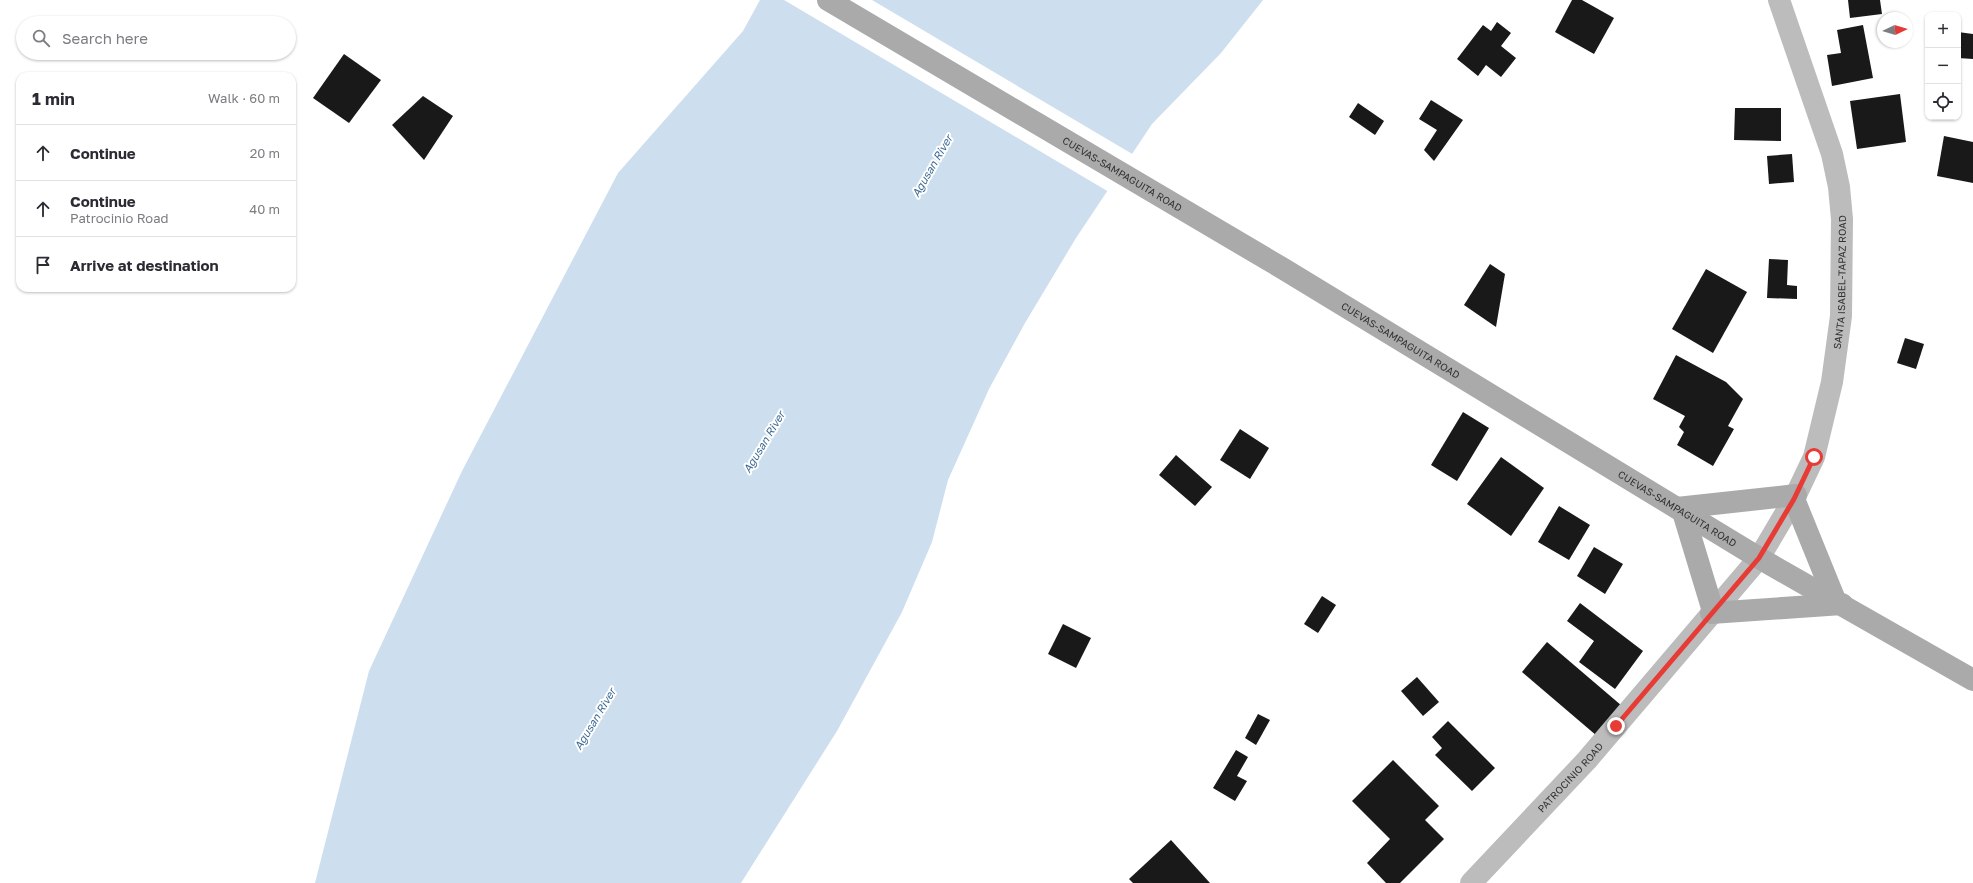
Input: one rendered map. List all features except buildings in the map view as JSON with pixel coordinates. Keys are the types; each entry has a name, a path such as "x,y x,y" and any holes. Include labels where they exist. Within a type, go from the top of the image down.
{"main road":[{"name":"CUEVAS-SAMPAGUITA ROAD","path":"828,0 1282,268 1759,558 1973,680"},
{"path":"1795,497 1838,602 1712,612 1680,510 1795,497"}],"street":[{"name":"SANTA ISABEL-TAPAZ ROAD","path":"1759,558 1795,497 1814,457 1832,382 1841,316 1842,219 1839,187 1832,154 1779,0"},
{"name":"PATROCINIO ROAD","path":"1471,883 1587,760 1759,558"}],"water":[{"name":"Agusan River","path":"760,0 1263,0 1221,53 1152,124 1076,238 1025,323 989,389 948,480 932,542 902,612 837,731 741,883 315,883 369,671 462,471 618,173 743,31"}],"pier":[{"path":"784,0 872,0 1134,155 1109,192"}],"route":[{"path":"1616,726 1759,558 1794,499 1814,457"}]}
